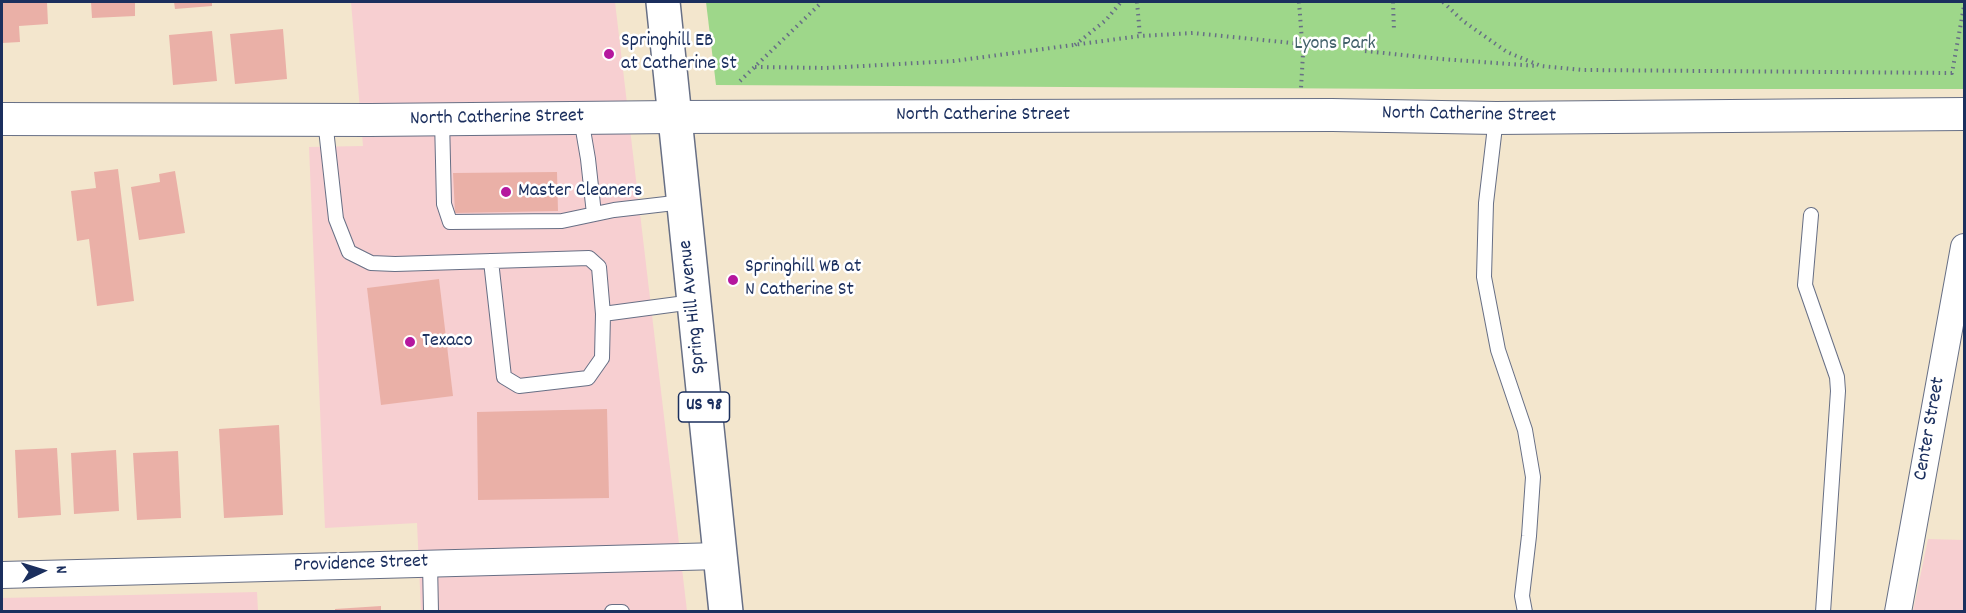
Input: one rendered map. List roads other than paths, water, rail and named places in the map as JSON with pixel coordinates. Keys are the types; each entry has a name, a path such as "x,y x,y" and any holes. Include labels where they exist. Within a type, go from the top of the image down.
{"main road":[{"name":"Spring Hill Avenue","path":"663,2 726,612"}],"street":[{"name":"North Catherine Street","path":"2,119 325,120 1299,115 1496,118 1965,114"},
{"name":"Center Street","path":"1898,612 1965,247"},
{"name":"Providence Street","path":"2,575 720,556"}],"lane":[{"path":"581,118 594,214"},
{"path":"1496,118 1486,203 1484,278 1498,350 1525,430 1533,477 1522,596 1525,612"},
{"path":"442,119 444,204 450,222 562,221 619,209 683,201"},
{"path":"325,120 336,219 349,252 371,263 589,258 599,267 603,314 602,358 588,378 519,386 504,377 491,261"},
{"path":"1811,215 1805,285 1838,377 1823,612"},
{"path":"603,314 693,302"},
{"path":"430,563 431,612"},
{"path":"612,612 622,612"}],"place":[{"name":"Springhill EB at Catherine St","path":"609,54"},
{"name":"Master Cleaners","path":"506,192"},
{"name":"Springhill WB at N Catherine St","path":"733,280"},
{"name":"Texaco","path":"410,342"}],"park label":[{"name":"Lyons Park","path":"1335,45"}]}
